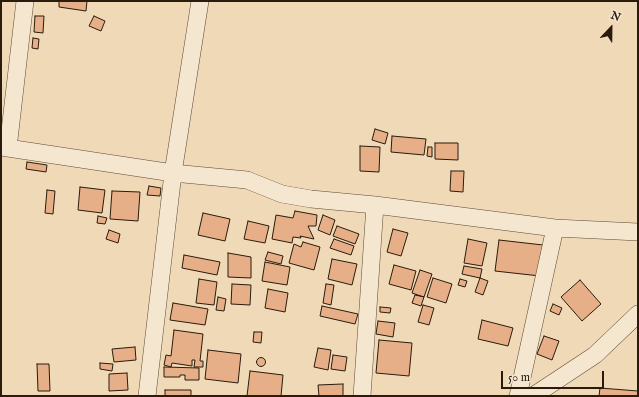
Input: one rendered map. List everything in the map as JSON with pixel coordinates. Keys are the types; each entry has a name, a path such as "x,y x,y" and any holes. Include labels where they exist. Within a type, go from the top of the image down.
{"street":[{"path":"25,1 4,148 173,173 247,180 282,194 311,199 375,205 556,228 638,232"},
{"path":"146,396 173,173 200,1"},
{"path":"362,396 375,205"},
{"path":"518,396 556,228"},
{"path":"533,396 595,355 638,314"}],"building":[{"path":"59,1 87,1 86,11 59,7"},
{"path":"35,16 44,16 43,33 34,32"},
{"path":"94,16 105,21 101,31 89,26"},
{"path":"33,38 39,39 38,49 32,48"},
{"path":"375,129 388,133 385,144 372,140"},
{"path":"392,136 426,139 424,155 391,152"},
{"path":"435,143 458,143 458,160 435,159"},
{"path":"360,146 380,147 379,172 360,171"},
{"path":"428,147 432,147 432,157 427,156"},
{"path":"27,162 47,165 46,172 26,169"},
{"path":"451,171 464,171 463,192 450,191"},
{"path":"149,186 161,188 160,196 147,195"},
{"path":"80,187 105,190 102,213 78,210"},
{"path":"47,190 55,191 53,214 45,213"},
{"path":"112,191 140,192 138,221 110,219"},
{"path":"295,211 317,215 316,226 308,226 314,239 300,236 301,238 293,237 292,243 272,239 276,215 293,218"},
{"path":"203,213 230,219 225,241 198,235"},
{"path":"323,215 335,220 330,235 318,230"},
{"path":"98,216 107,218 105,224 97,223"},
{"path":"248,221 269,226 265,243 244,239"},
{"path":"337,226 359,234 355,244 333,236"},
{"path":"393,229 408,233 401,256 387,252"},
{"path":"109,230 120,234 118,243 106,239"},
{"path":"334,239 354,246 351,255 330,248"},
{"path":"468,239 487,243 482,266 464,263"},
{"path":"499,240 543,245 540,276 495,271"},
{"path":"303,242 320,247 314,270 289,263 294,244 301,247"},
{"path":"268,252 283,256 281,264 265,260"},
{"path":"228,253 251,257 251,278 228,277"},
{"path":"184,255 220,262 217,275 182,268"},
{"path":"332,259 357,264 352,285 328,279"},
{"path":"265,262 290,267 287,285 262,281"},
{"path":"394,265 416,271 411,290 389,284"},
{"path":"464,266 482,269 480,278 462,274"},
{"path":"420,270 432,274 424,297 412,293"},
{"path":"433,278 452,284 446,303 427,297"},
{"path":"480,278 488,281 483,295 475,292"},
{"path":"199,279 217,282 214,305 196,303"},
{"path":"460,279 467,281 465,287 458,285"},
{"path":"580,280 601,304 582,321 561,297"},
{"path":"232,284 251,285 250,305 231,304"},
{"path":"326,284 334,285 331,305 323,303"},
{"path":"268,289 288,293 285,312 265,308"},
{"path":"415,295 424,297 421,306 412,303"},
{"path":"218,297 226,299 224,311 216,310"},
{"path":"173,303 208,309 205,325 170,320"},
{"path":"553,304 562,308 559,315 550,311"},
{"path":"423,305 434,308 429,325 418,322"},
{"path":"322,306 358,314 355,324 320,316"},
{"path":"380,307 391,308 390,313 380,312"},
{"path":"482,320 513,328 508,346 478,339"},
{"path":"378,321 395,323 393,337 376,334"},
{"path":"174,330 203,334 200,361 203,361 203,367 194,367 195,360 192,360 192,366 172,363 171,367 164,365 166,355 171,356"},
{"path":"254,332 262,332 261,343 253,342"},
{"path":"544,336 559,341 552,360 537,354"},
{"path":"379,340 412,343 409,376 376,373"},
{"path":"135,347 136,360 114,362 112,349"},
{"path":"318,348 331,350 328,370 314,367"},
{"path":"208,350 241,354 238,383 205,379"},
{"path":"333,355 347,357 345,371 331,369"},
{"path":"259,358 263,358 265,362 263,366 259,366 257,364 257,360"},
{"path":"100,363 113,364 112,371 100,369"},
{"path":"37,364 49,364 50,391 38,391"},
{"path":"164,367 199,368 199,380 185,380 185,375 180,375 180,377 164,377"},
{"path":"250,371 283,375 281,396 247,396"},
{"path":"127,373 128,390 109,391 109,374"},
{"path":"343,384 343,396 319,396 318,385"},
{"path":"600,388 638,391 638,396 599,396"},
{"path":"165,390 191,390 191,396 165,396"}]}
